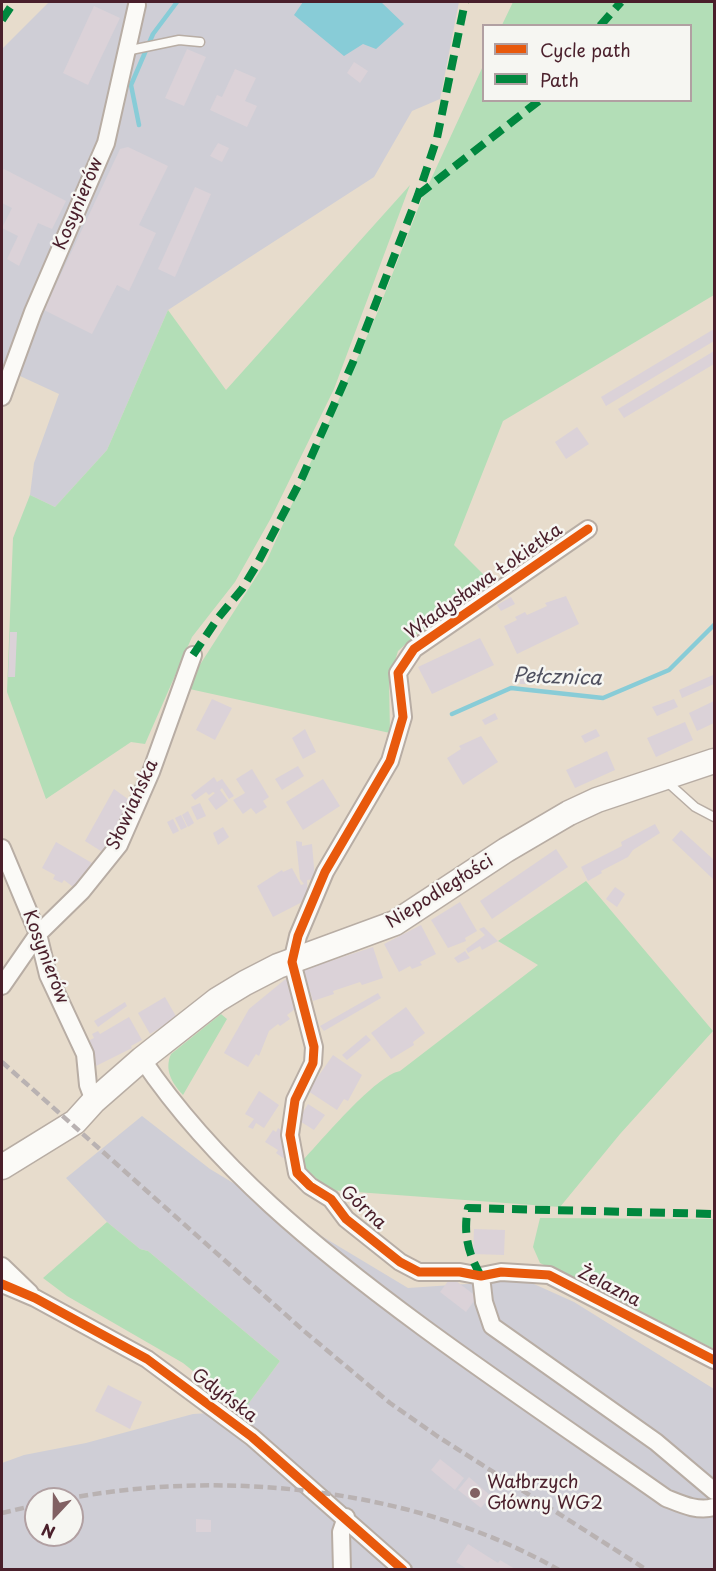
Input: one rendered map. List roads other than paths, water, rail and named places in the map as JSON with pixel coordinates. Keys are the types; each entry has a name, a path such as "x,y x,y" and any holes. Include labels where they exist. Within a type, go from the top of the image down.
{"main road":[{"name":"Niepodległości","path":"2,1167 75,1122 94,1101 142,1059 217,1000 278,966 395,923 506,850 569,813 597,800 714,761"}],"street":[{"name":"Kosynierów","path":"2,397 33,312 106,143 137,5"},
{"name":"Władysława Łokietka","path":"292,962 298,936 325,872 390,761 403,717 398,673 414,649 588,529"},
{"name":"Słowiańska","path":"2,986 38,934 82,891 119,844 151,772 193,655"},
{"name":"Kosynierów","path":"2,849 38,934 48,975 85,1054 88,1085 94,1101"},
{"name":"Górna","path":"292,962 314,1047 313,1063 295,1100 291,1119 290,1135 297,1173 310,1186 332,1198 346,1219 400,1262 419,1272 460,1272 481,1276"},
{"path":"142,1059 190,1125 250,1186 304,1236 376,1293 666,1498 687,1506 707,1509 714,1507"},
{"name":"Gdyńska","path":"2,1266 35,1298"},
{"name":"Żelazna","path":"481,1276 501,1272 549,1275 714,1360"},
{"path":"481,1276 484,1302 492,1326 656,1442 714,1491"},
{"name":"Gdyńska","path":"2,1284 35,1298 147,1359 252,1437 403,1569"},
{"path":"342,1569 341,1532 346,1517"}],"lane":[{"path":"125,51 142,45 179,40 200,42"},
{"path":"663,777 695,807 714,817"}],"water":[{"path":"303,2 381,2 404,24 376,49 363,44 344,56 294,15"}],"waterway":[{"path":"139,125 131,85 153,34 177,2"},
{"name":"Pełcznica","path":"452,714 511,688 603,698 669,670 714,625"}],"railway":[{"path":"2,1062 304,1331 390,1403 437,1436 647,1570"},
{"path":"84,1496 127,1490 190,1486 255,1486 319,1493 383,1504 445,1520 504,1542 559,1570"},
{"path":"2,1513 24,1508"}],"place":[{"name":"Wałbrzych Główny WG2","path":"475,1493"}]}
